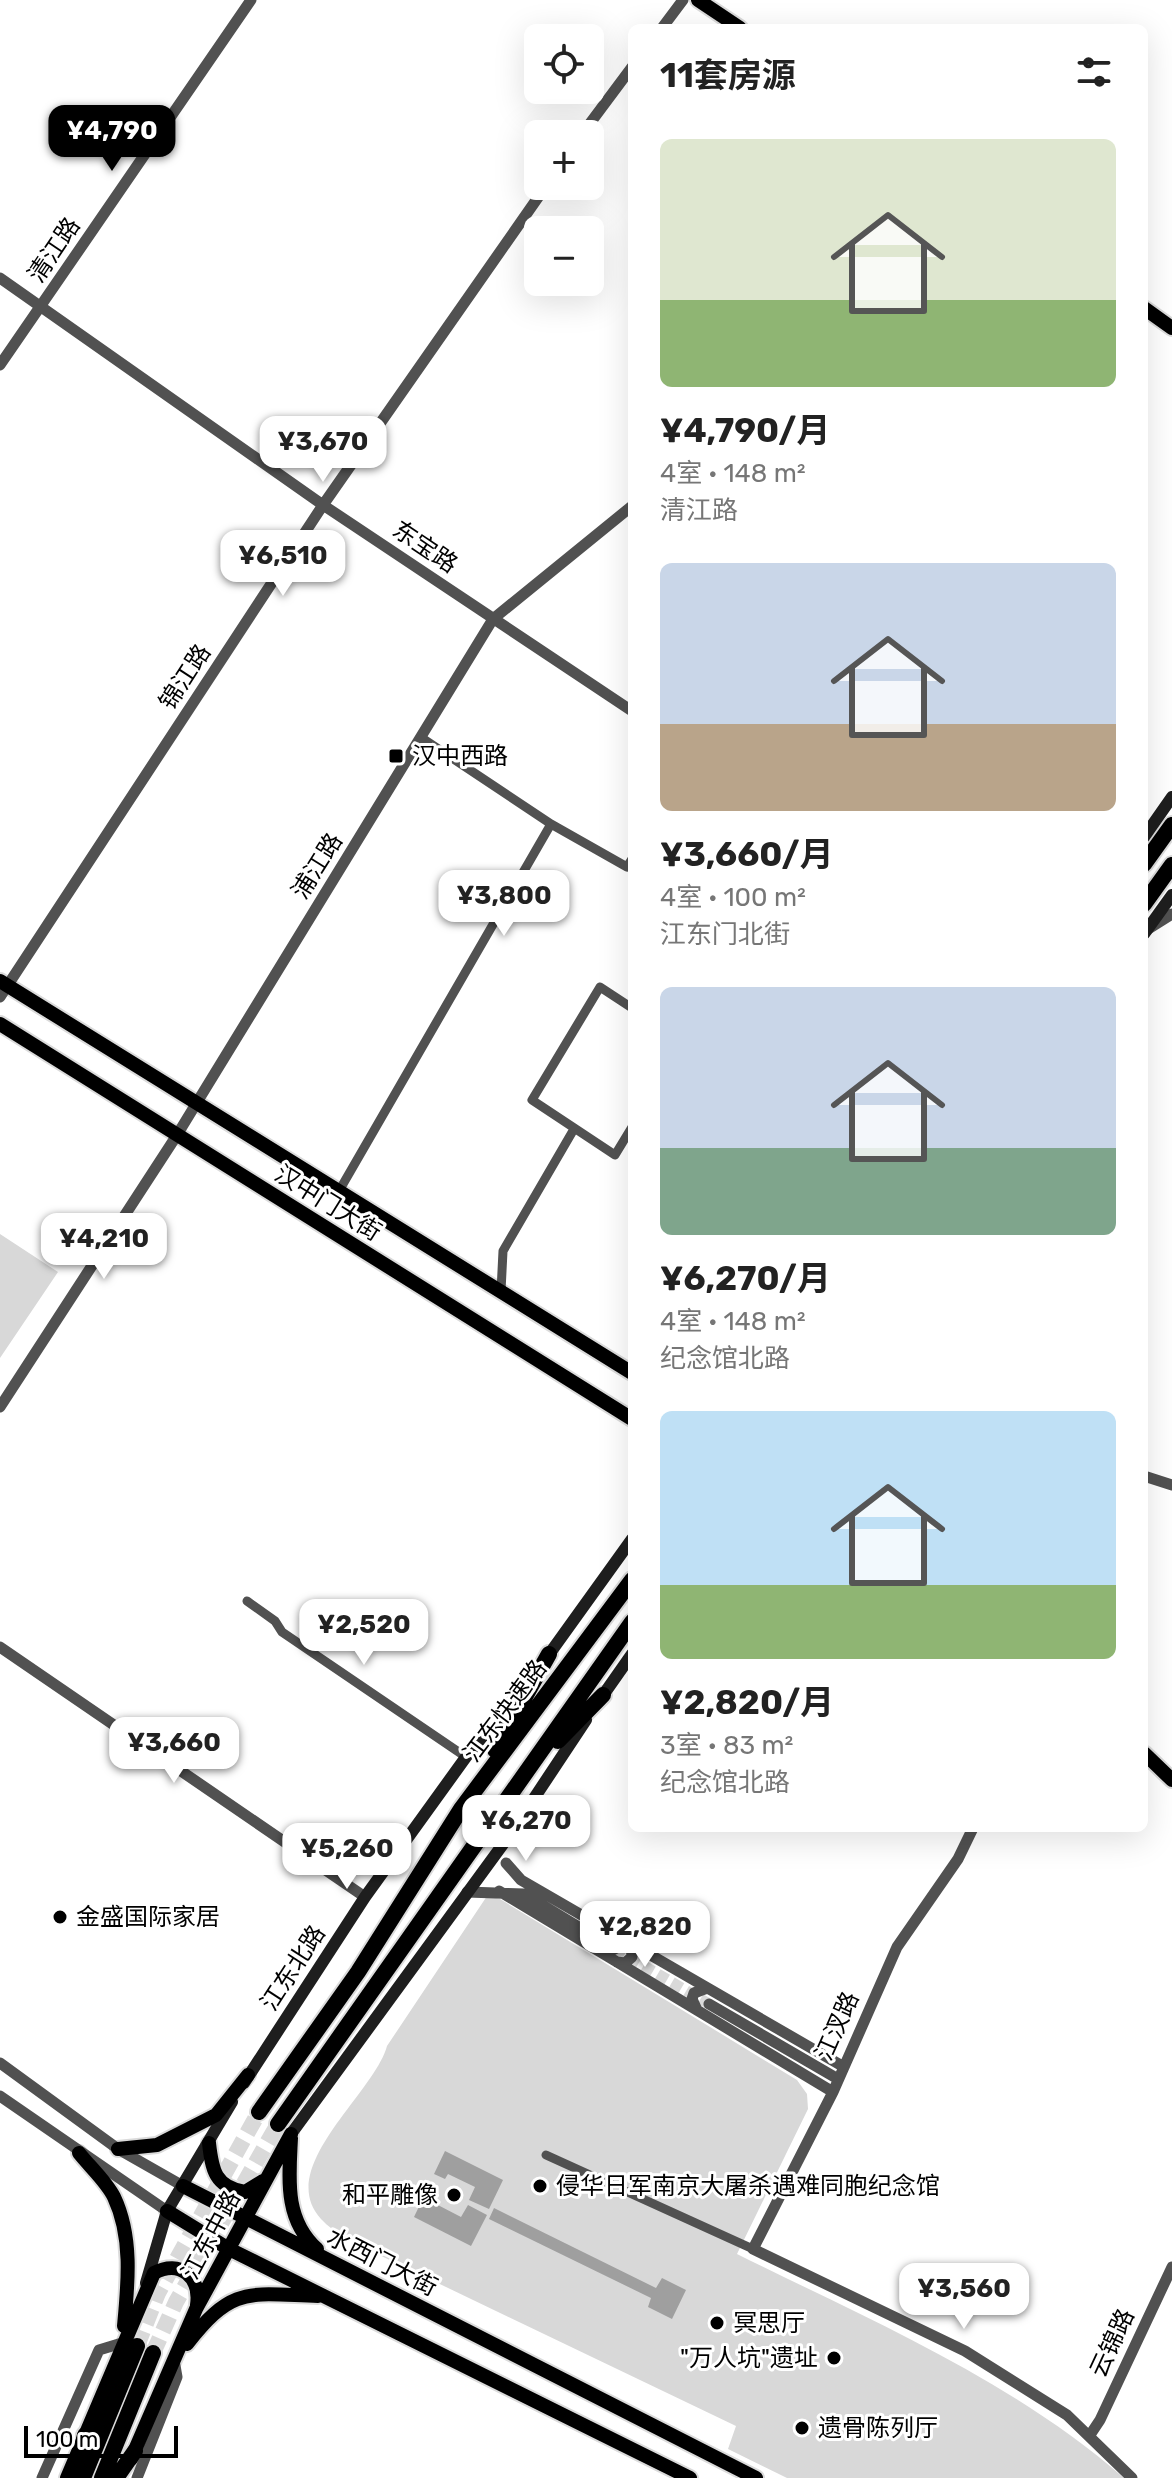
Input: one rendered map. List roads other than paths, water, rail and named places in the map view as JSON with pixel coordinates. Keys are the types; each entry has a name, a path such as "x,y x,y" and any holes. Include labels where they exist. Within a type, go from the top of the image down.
{"highway":[{"path":"1148,858 1172,825"},
{"path":"1148,898 1172,865"},
{"name":"江东快速路","path":"259,2112 358,1972 461,1809 628,1585"},
{"path":"284,2129 518,1783 628,1628"},
{"path":"461,1809 549,1654"},
{"path":"518,1783 603,1695"},
{"path":"83,2478 130,2345"},
{"path":"102,2478 153,2353"},
{"path":"75,2478 85,2435"},
{"path":"116,2478 135,2451"}],"main road":[{"path":"698,0 734,24"},
{"path":"1148,311 1172,328"},
{"path":"1148,831 1172,797"},
{"path":"1148,929 1172,895"},
{"name":"汉中门大街","path":"2,988 197,1102 628,1370"},
{"name":"汉中门大街","path":"0,1024 625,1410"},
{"name":"江东北路","path":"144,2290 167,2211 248,2075 365,1897 466,1757 549,1654 628,1545"},
{"path":"330,2260 307,2239 291,2209 284,2129 509,1836 628,1660"},
{"path":"1148,1757 1172,1780"},
{"path":"118,2149 157,2145 216,2115 248,2075"},
{"name":"江东中路","path":"123,2478 196,2309 269,2175 284,2129"},
{"path":"209,2143 214,2175 223,2184 245,2192 269,2175"},
{"path":"79,2153 113,2195 124,2226 130,2345"},
{"name":"水西门大街","path":"183,2186 756,2478"},
{"path":"167,2211 229,2249 690,2478"},
{"path":"67,2478 130,2345 144,2290 154,2273 165,2267 177,2267 195,2281 199,2293 196,2309"},
{"path":"174,2360 221,2304 245,2296 325,2296"}],"street":[{"name":"清江路","path":"0,365 251,0"},
{"path":"665,24 683,0"},
{"path":"592,120 628,72"},
{"name":"锦江路","path":"2,988 323,505 536,200"},
{"name":"东宝路","path":"0,278 323,505 628,708"},
{"path":"493,619 628,509"},
{"name":"浦江路","path":"0,1407 177,1135 493,619"},
{"path":"422,738 551,824 628,865"},
{"path":"339,1191 551,824"},
{"path":"1148,931 1172,914"},
{"path":"628,1005 600,987 532,1100 615,1155 628,1134"},
{"path":"501,1291 503,1251 574,1129"},
{"path":"1148,1477 1172,1485"},
{"path":"247,1601 275,1621 282,1632 466,1757"},
{"path":"0,1647 365,1897"},
{"name":"江汊路","path":"753,2249 833,2092 897,1947 939,1888 971,1832"},
{"path":"509,1836 506,1863 524,1894"},
{"path":"506,1863 521,1880 844,2067"},
{"path":"499,1891 833,2092"},
{"path":"467,1892 524,1894 615,1949"},
{"path":"617,1962 625,1963 632,1957 631,1943"},
{"path":"644,1978 638,1969 643,1961 658,1959"},
{"path":"669,1993 682,1988 680,1973"},
{"path":"697,2010 692,1999 694,1993 707,1988"},
{"path":"709,2004 838,2079"},
{"name":"水西门大街","path":"0,2063 118,2149 183,2186"},
{"path":"0,2096 167,2211"},
{"path":"546,2155 753,2249 965,2351 1067,2415 1132,2478"},
{"name":"云锦路","path":"1090,2435 1100,2420 1172,2267"},
{"path":"42,2478 99,2350 130,2345"},
{"name":"江东中路","path":"137,2478 177,2377 174,2360"}],"tunnel":[{"path":"615,1949 709,2004"},
{"path":"137,2346 158,2293 259,2112"},
{"path":"153,2353 176,2302 278,2124"}],"place":[{"name":"汉中西路","path":"396,756"},
{"name":"金盛国际家居","path":"60,1917"},
{"name":"侵华日军南京大屠杀遇难同胞纪念馆","path":"540,2186"},
{"name":"和平雕像","path":"454,2195"},
{"name":"冥思厅","path":"717,2323"},
{"name":"\"万人坑\"遗址","path":"834,2358"},
{"name":"遗骨陈列厅","path":"802,2428"}]}
